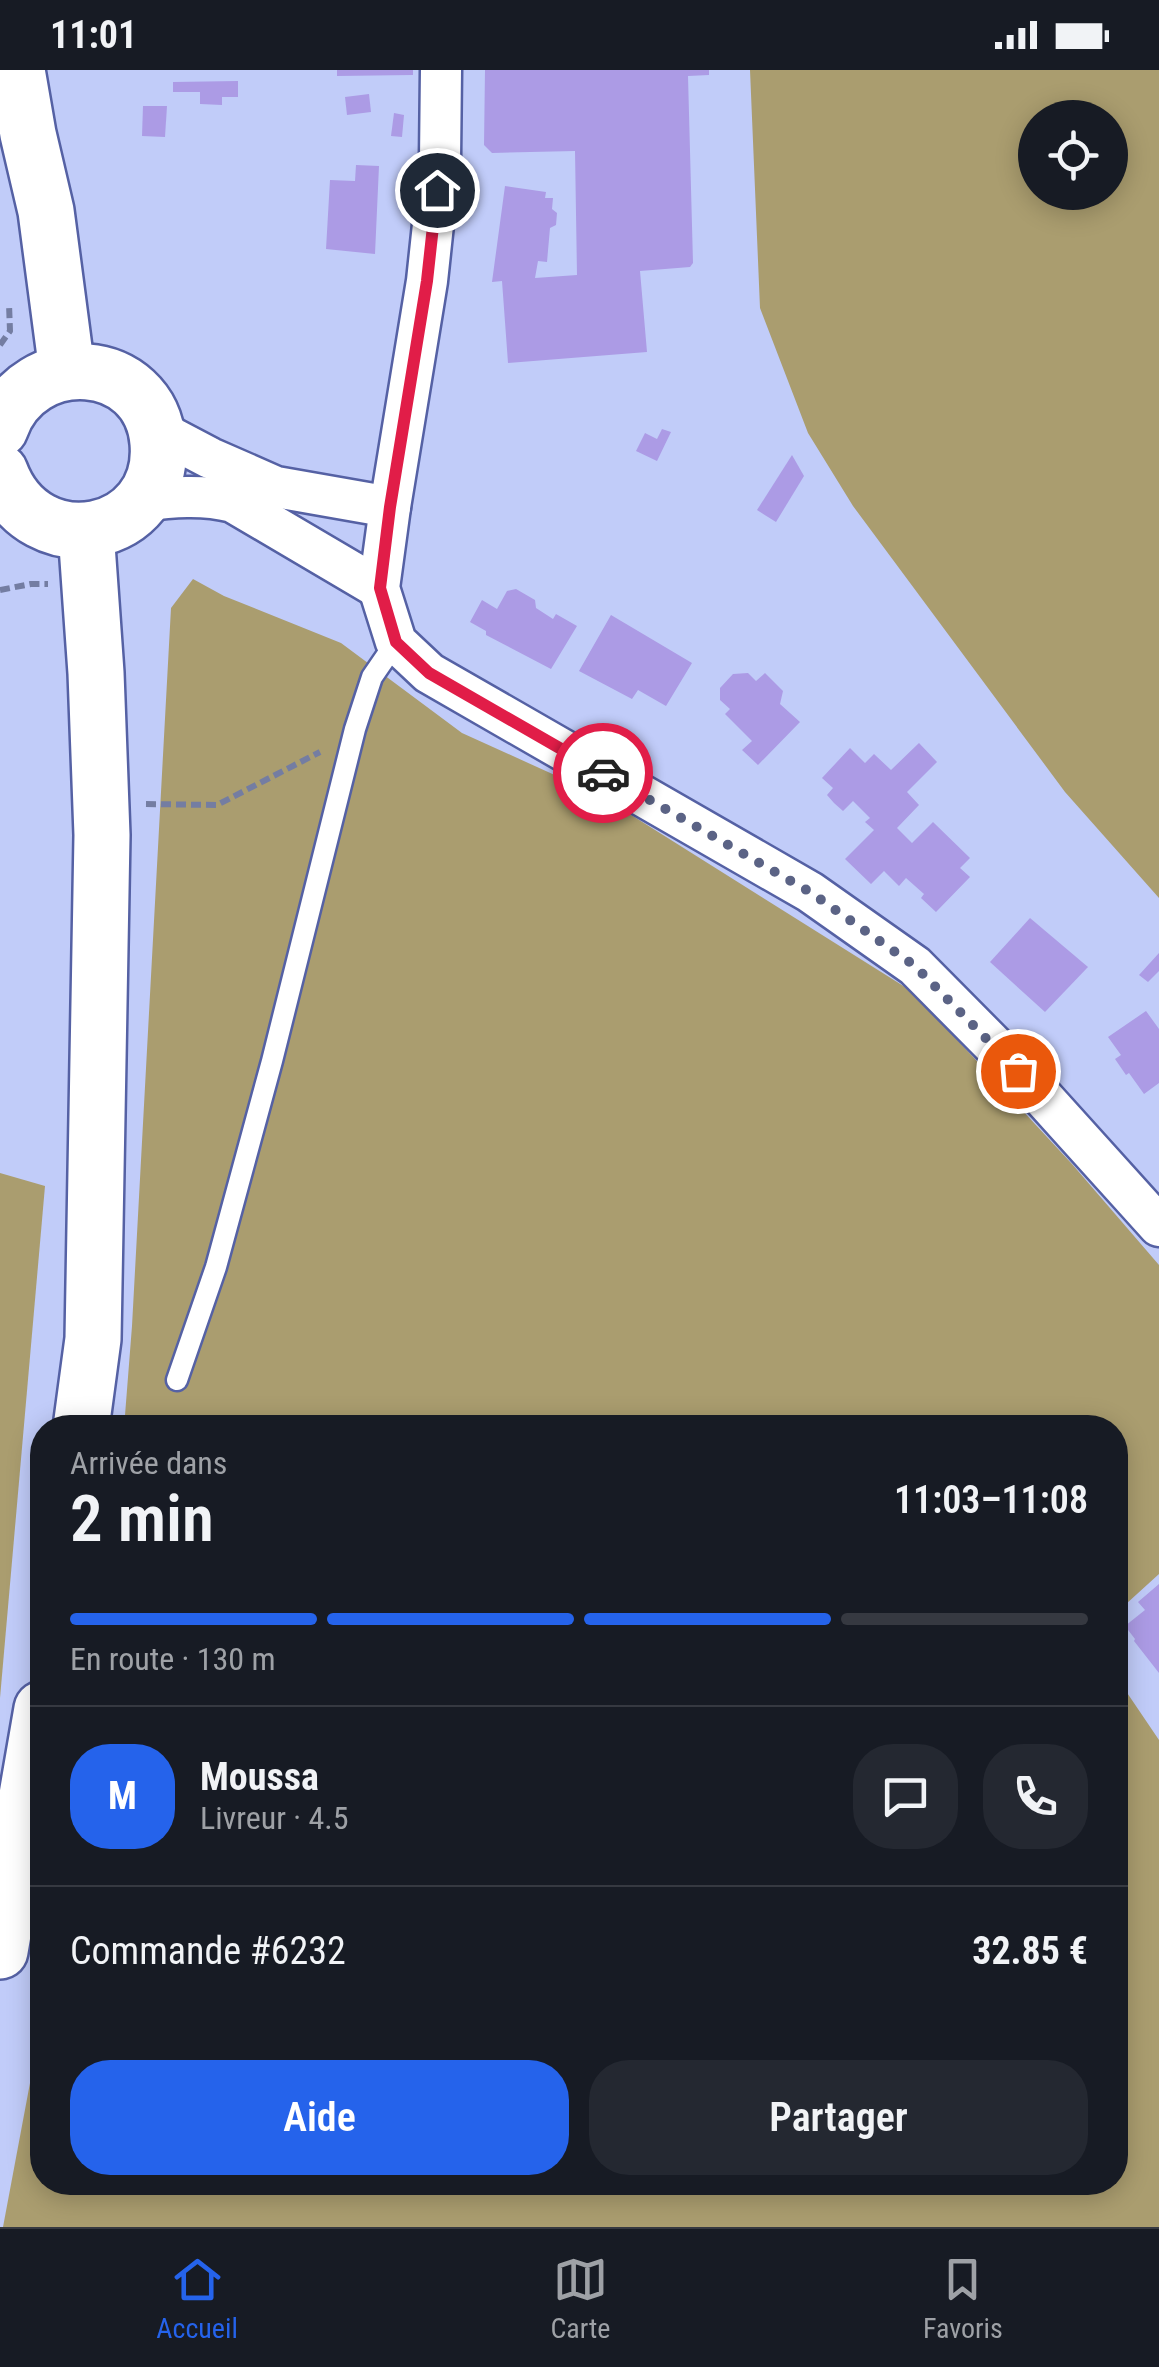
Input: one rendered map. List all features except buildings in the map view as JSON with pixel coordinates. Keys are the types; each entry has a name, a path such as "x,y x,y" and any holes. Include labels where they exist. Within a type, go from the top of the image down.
{"street":[{"path":"17,70 46,211 67,371"},
{"path":"441,70 440,159 427,281 380,588 396,642 429,673 810,892 915,966 1018,1071 1159,1226"},
{"path":"6,409 39,380 67,371 109,376 128,387 154,422 172,438 210,458 276,486 390,507"},
{"path":"0,474 24,511 42,524 64,530 102,528 130,513 152,483 158,463 154,422"},
{"path":"141,501 181,496 233,502 380,588"},
{"path":"83,1415 93,1339 102,835 86,531"},
{"path":"0,1951 30,1778"}],"lane":[{"path":"177,1380 216,1267 272,1061 354,729 372,677 396,642"}],"path":[{"path":"0,344 10,331"},
{"path":"0,590 46,585"},
{"path":"101,797 153,805 217,805 316,754 354,729"}],"shaded area":[{"path":"750,70 1159,70 1159,898 1065,792 853,506 808,433 760,308"},
{"path":"193,579 224,596 341,643 462,733 601,796 913,992 1159,1265 1159,1574 1128,1602 1128,1415 125,1415 171,608"},
{"path":"0,1173 45,1186 0,1698"},
{"path":"1128,1694 1159,1740 1159,2227 3,2227 30,2083 30,2195 1128,2195"}],"way so far":[{"path":"603,773 810,892 915,966 1018,1071"}],"route":[{"path":"437,190 427,281 380,588 396,642 429,673 603,773"}]}
